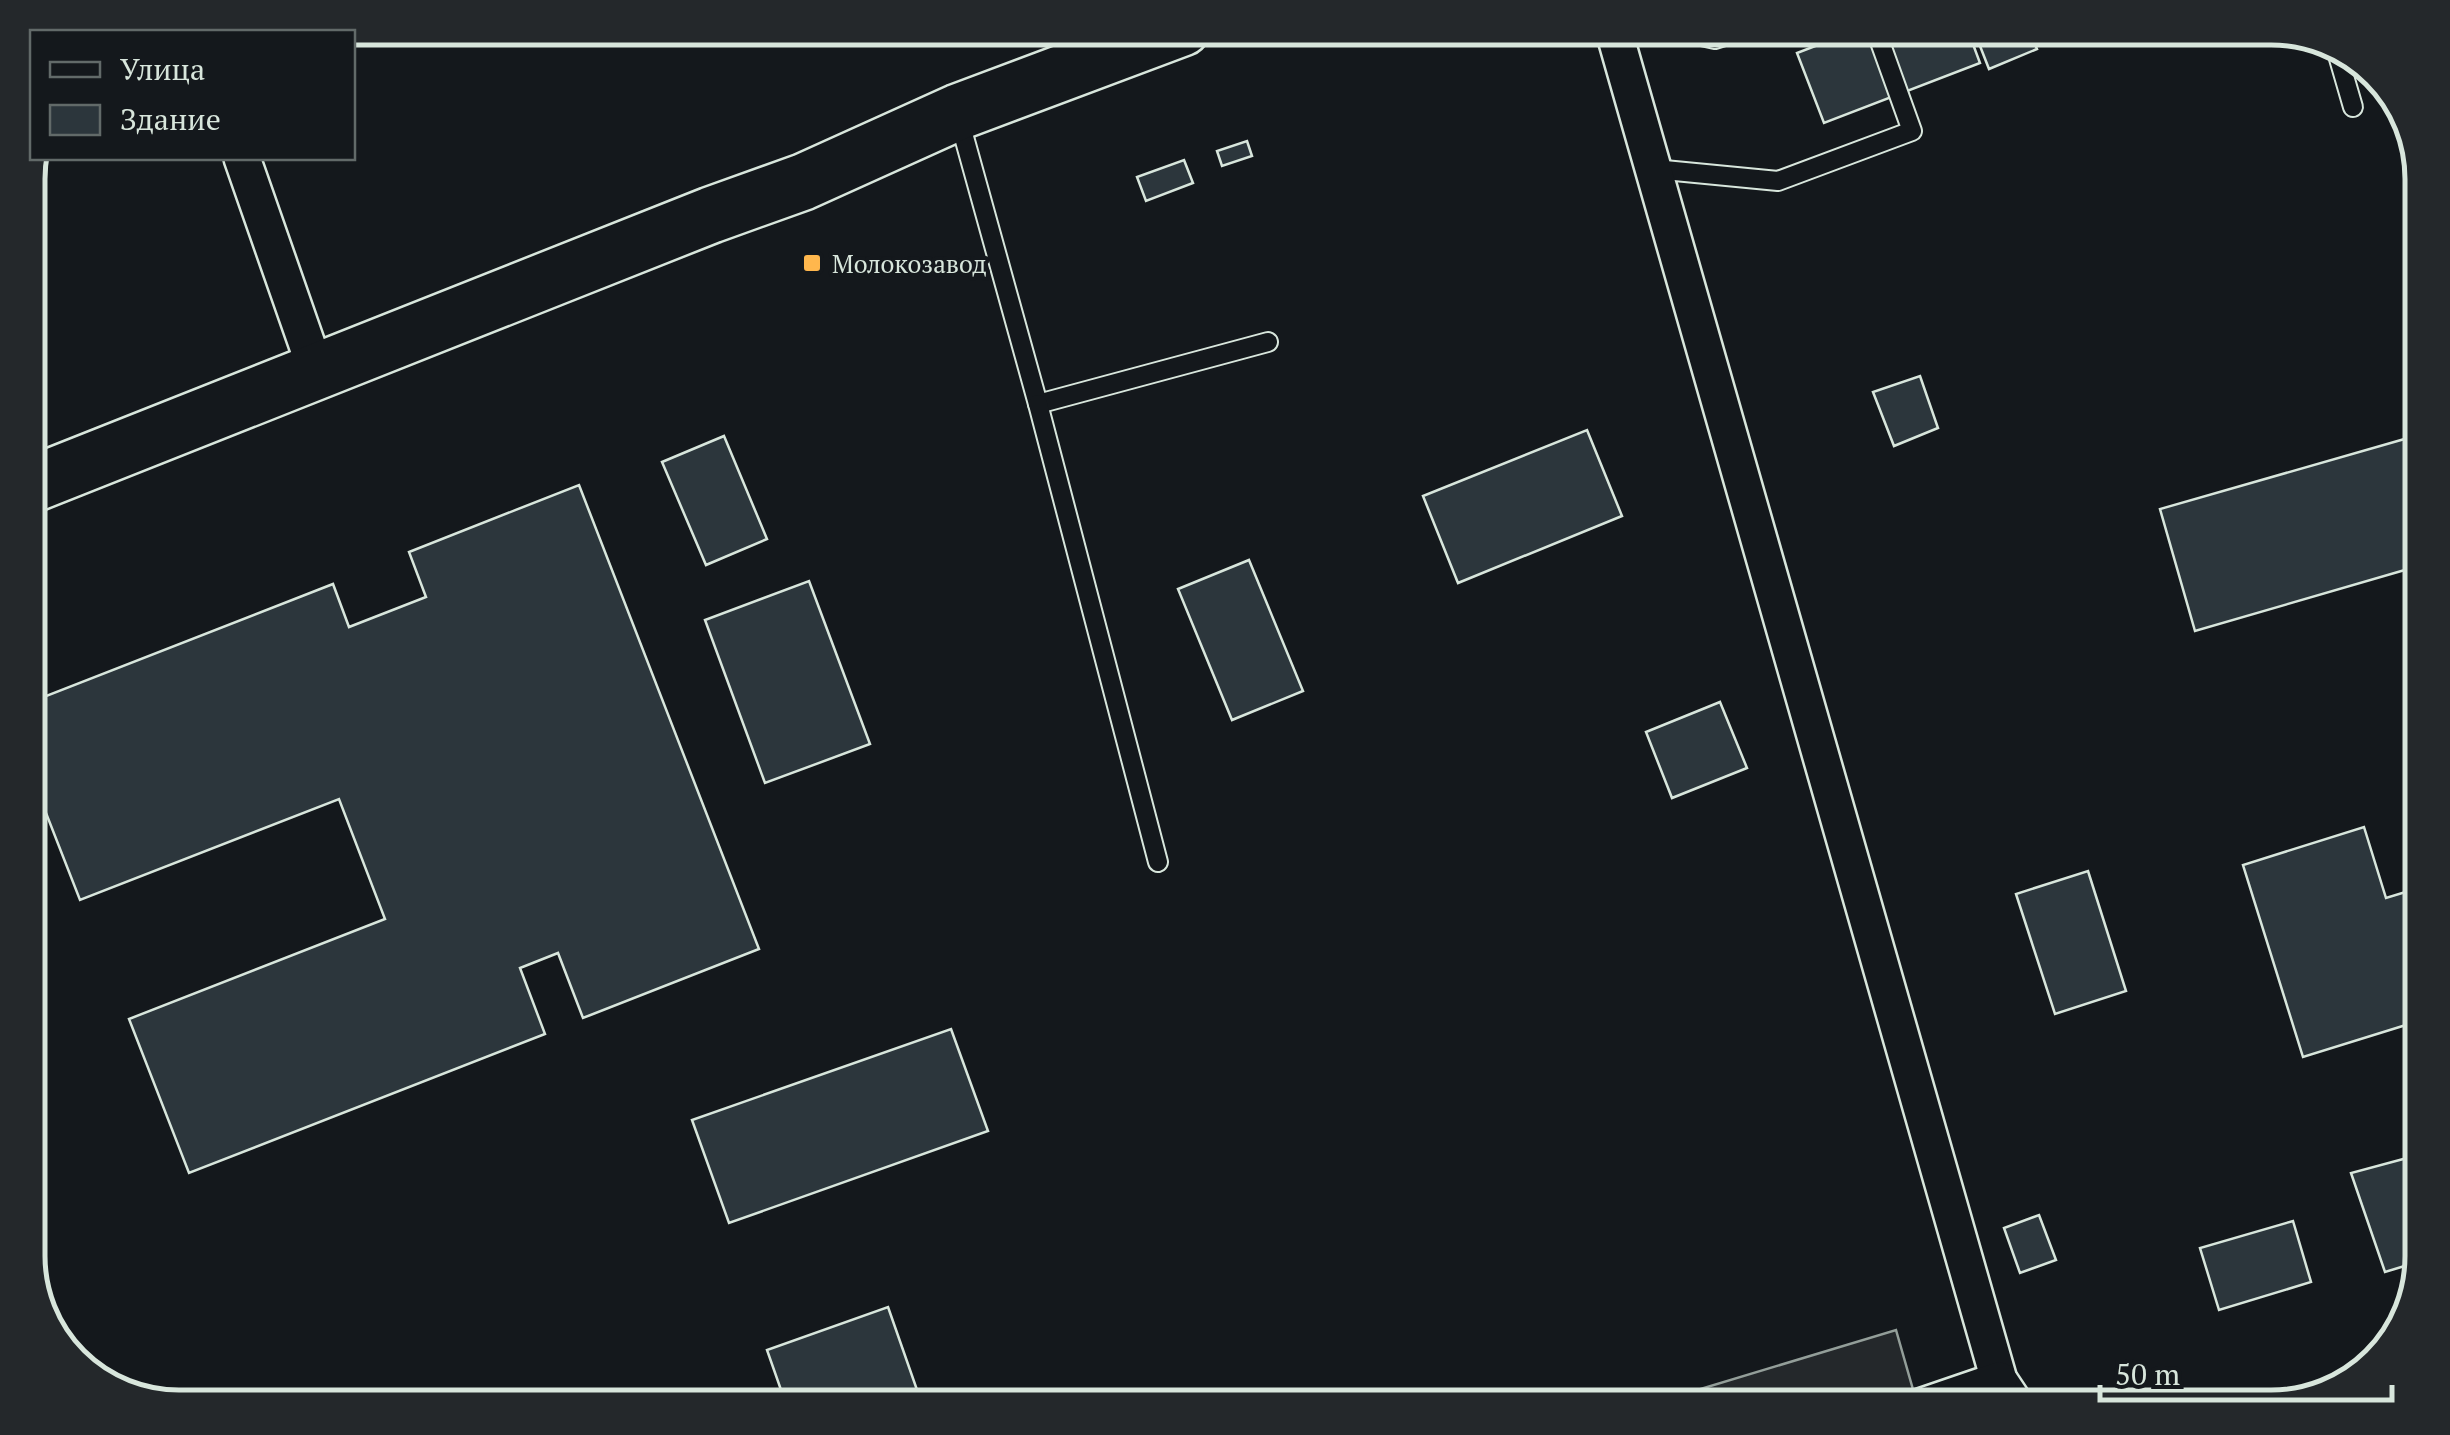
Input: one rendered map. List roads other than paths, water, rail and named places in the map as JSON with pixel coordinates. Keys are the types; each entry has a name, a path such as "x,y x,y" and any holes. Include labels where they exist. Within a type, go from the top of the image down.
{"highway":[{"path":"45,479 803,182 958,112 1137,45"}],"street":[{"path":"1618,45 2007,1390"},
{"path":"243,160 316,374"}],"lane":[{"path":"1654,170 1778,180 1912,131 1882,45"},
{"path":"2341,65 2353,107"},
{"path":"958,112 1158,862"},
{"path":"1038,404 1268,342"}],"place":[{"name":"Молокозавод","path":"812,263"}]}
